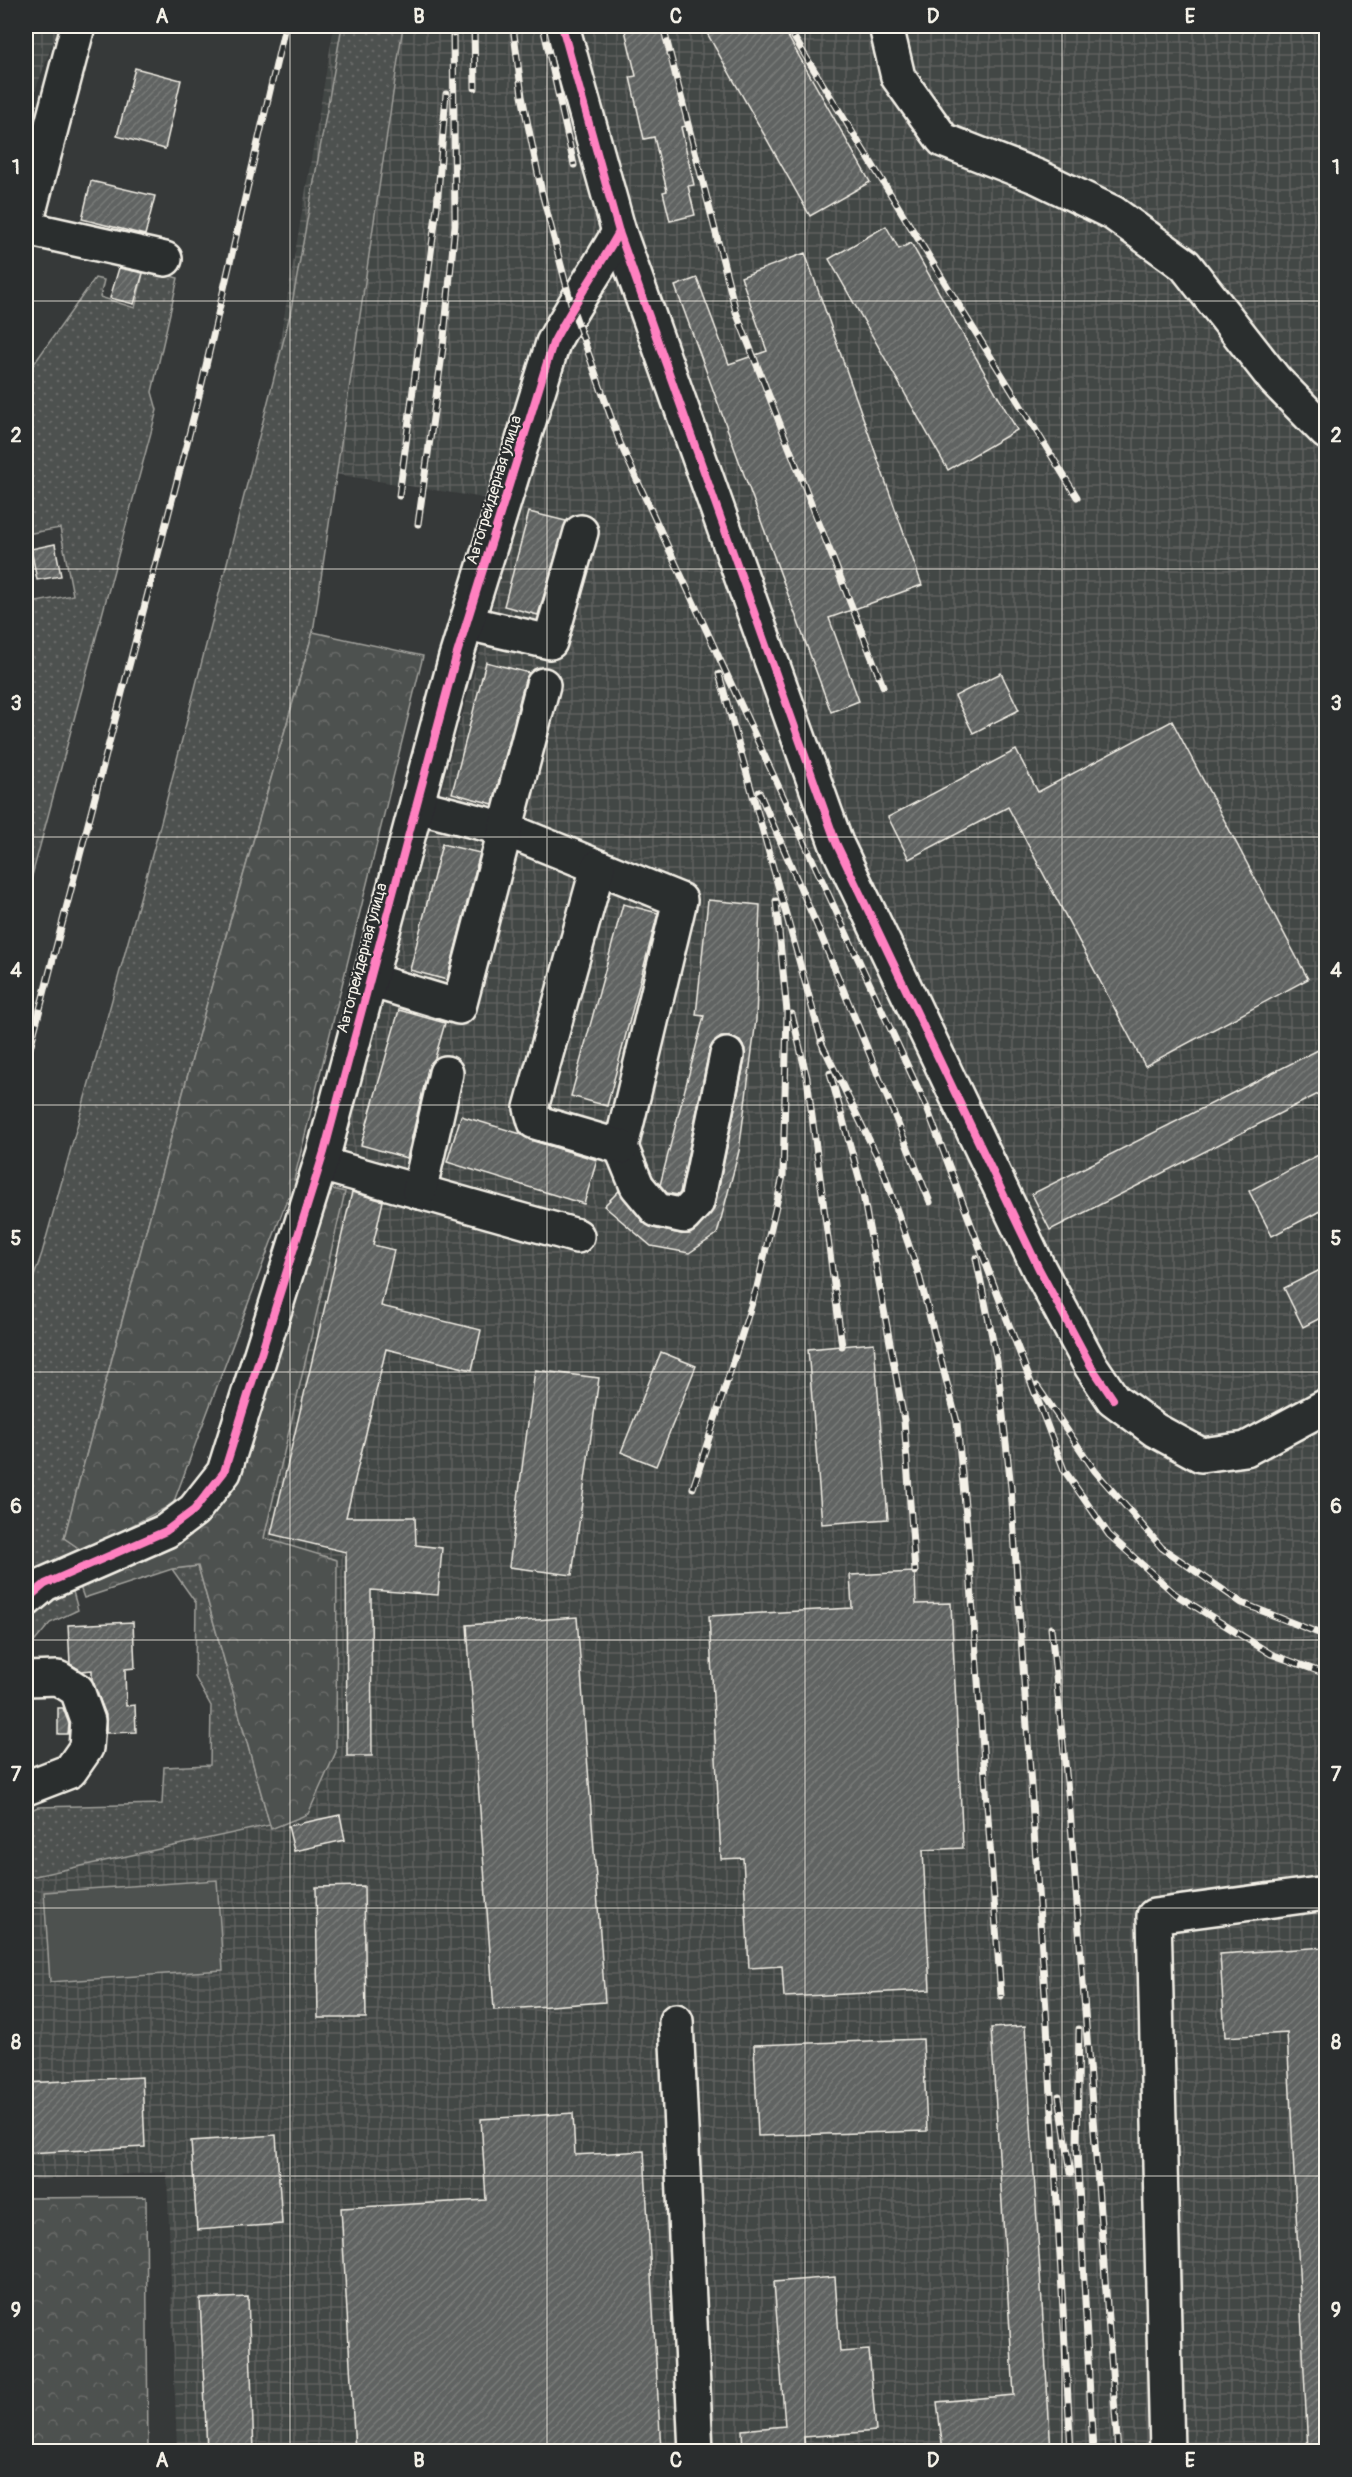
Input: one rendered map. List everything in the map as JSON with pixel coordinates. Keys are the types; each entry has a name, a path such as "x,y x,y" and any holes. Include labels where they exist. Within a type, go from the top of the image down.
{"street":[{"path":"562,26 619,232 836,843 1039,1269 1091,1366 1113,1399 1155,1430 1201,1455 1246,1449 1326,1406"},
{"path":"886,26 898,77 943,140 1038,177 1113,213 1185,265 1275,380 1326,432"},
{"path":"26,223 70,28"},
{"path":"26,228 165,259"},
{"name":"Автогрейдерная улица","path":"26,1600 45,1584 166,1531 194,1510 224,1472 321,1164 467,622 553,343 572,307 601,266 619,232"},
{"path":"467,622 550,642 581,532"},
{"path":"370,980 459,1007 543,685"},
{"path":"417,806 506,829 680,900 621,1147 637,1186 657,1210 684,1216 697,1202 727,1055"},
{"path":"598,867 531,1108 535,1122 621,1147"},
{"path":"419,1192 446,1073"},
{"path":"321,1164 577,1236"},
{"path":"26,1679 58,1678 77,1690 88,1721 86,1748 70,1771 26,1788"},
{"path":"1167,2451 1154,1916 1326,1893"},
{"path":"676,2021 696,2451"}],"shaded area":[{"path":"26,26 59,26 26,116"},
{"path":"334,26 1326,26 1326,2451 177,2451 167,2172 26,2180 26,1880 298,1811 237,1525 521,504 259,462"}],"green space":[{"path":"342,26 403,26 313,632 211,988 64,1538 83,1551 26,1573 26,1300 42,1253 160,826 290,315"},
{"path":"144,269 178,278 152,392 157,410 26,898 26,752 31,710 26,669 26,604 73,595 60,528 26,534 26,375 95,278 104,280 100,297 135,308"},
{"path":"313,632 423,656 294,1180 345,1192 264,1538 337,1560 336,1752 308,1814 271,1829 198,1566 172,1569 84,1598 79,1584 184,1537 314,1206 288,1197 173,1504 83,1551 64,1538 211,988"},
{"path":"198,1566 270,1825 26,1878 26,1812 38,1807 162,1804 164,1767 210,1765 211,1706 195,1677 196,1603 172,1569"},
{"path":"71,1584 78,1610 50,1623 26,1652 26,1622"},
{"path":"217,1880 223,1970 50,1982 44,1892"},
{"path":"146,2197 148,2451 26,2451 26,2198"}],"building":[{"path":"624,26 663,26 687,126 681,127 694,185 688,186 695,215 670,221 663,192 667,191 654,137 644,139 630,77 636,76"},
{"path":"703,26 782,26 870,182 810,216"},
{"path":"135,68 181,80 165,149 117,136"},
{"path":"91,181 155,196 145,235 82,219"},
{"path":"886,226 899,249 911,243 1017,430 948,470 829,259"},
{"path":"805,253 922,585 829,618 859,701 831,712 675,286 697,278 729,364 767,351 741,277"},
{"path":"119,268 143,273 134,304 110,298"},
{"path":"529,512 566,521 538,615 504,606"},
{"path":"55,544 61,576 37,580 31,549"},
{"path":"486,662 529,673 525,680 493,804 452,793"},
{"path":"1001,673 1019,710 973,733 955,696"},
{"path":"1172,721 1308,979 1145,1066 1008,807 909,859 888,817 1016,750 1038,792"},
{"path":"442,844 480,853 447,980 410,970"},
{"path":"708,900 760,905 756,1020 739,1151 717,1234 689,1253 651,1246 604,1206 619,1191 643,1222 653,1228 690,1234 697,1229 715,1206 745,1059 745,1049 740,1041 731,1037 721,1037 713,1043 709,1051 680,1193 678,1195 667,1193 660,1185 704,1016 696,1015"},
{"path":"623,904 658,913 607,1106 571,1096"},
{"path":"399,1010 445,1023 435,1058 428,1069 407,1158 361,1145"},
{"path":"1318,1050 1326,1068 1326,1090 1050,1230 1032,1194"},
{"path":"461,1116 597,1160 584,1204 447,1162"},
{"path":"1326,1151 1326,1208 1272,1236 1249,1191"},
{"path":"352,1192 383,1201 373,1245 394,1250 381,1306 481,1330 472,1370 386,1349 346,1517 415,1517 416,1545 442,1548 438,1595 371,1590 372,1756 347,1756 346,1552 271,1534"},
{"path":"1326,1267 1326,1315 1303,1327 1284,1288"},
{"path":"874,1343 888,1519 822,1524 808,1349"},
{"path":"661,1352 696,1366 656,1466 621,1452"},
{"path":"535,1370 599,1378 572,1575 509,1567"},
{"path":"915,1572 916,1604 951,1603 963,1848 923,1850 930,1990 784,1997 782,1966 749,1968 743,1858 721,1859 709,1616 852,1608 850,1575"},
{"path":"577,1617 605,2002 494,2010 467,1625"},
{"path":"133,1622 135,1668 125,1669 126,1706 135,1705 136,1732 106,1733 106,1715 92,1680 92,1670 82,1671 70,1664 68,1625"},
{"path":"58,1708 63,1708 69,1724 68,1734 58,1734"},
{"path":"340,1815 345,1840 294,1851 288,1826"},
{"path":"364,1886 366,2018 318,2018 316,1887"},
{"path":"1326,1947 1326,2451 1308,2451 1287,2033 1225,2037 1220,1954"},
{"path":"1025,2026 1051,2451 943,2451 937,2402 1014,2395 991,2028"},
{"path":"923,2039 927,2131 758,2136 754,2045"},
{"path":"142,2077 145,2147 26,2153 26,2083"},
{"path":"573,2113 575,2155 644,2151 661,2451 355,2451 341,2208 486,2200 481,2119"},
{"path":"276,2135 282,2224 197,2230 191,2141"},
{"path":"835,2277 840,2352 869,2350 876,2431 804,2437 805,2451 743,2451 742,2430 785,2426 774,2282"},
{"path":"248,2297 254,2451 207,2451 200,2299"}],"railway":[{"path":"26,1063 198,400 285,26"},
{"path":"418,524 443,348 455,225 453,26"},
{"path":"474,26 475,88"},
{"path":"513,26 522,96 542,193 572,307 620,443 927,1108 1064,1470 1109,1535 1175,1594 1271,1654 1326,1674"},
{"path":"543,26 574,165"},
{"path":"663,26 736,312 883,686"},
{"path":"787,26 1077,497"},
{"path":"399,496 437,207 446,94"},
{"path":"719,674 824,1050"},
{"path":"759,792 818,928 930,1202"},
{"path":"693,1488 757,1287 783,1176 787,1012 776,901"},
{"path":"792,1014 807,1078 842,1346"},
{"path":"821,1042 881,1164 919,1275 957,1422 1001,1996"},
{"path":"830,1073 862,1189 904,1420 915,1572"},
{"path":"976,1258 997,1361 1011,1488 1047,2025 1071,2452"},
{"path":"1037,1386 1095,1471 1162,1548 1242,1603 1326,1636"},
{"path":"1051,1628 1070,1811 1118,2452"},
{"path":"1079,2029 1077,2149 1093,2452"},
{"path":"1059,2096 1071,2173"}],"cycle path":[{"path":"562,26 619,232 836,843 1039,1269 1091,1366 1113,1399"},
{"path":"26,1600 45,1584 166,1531 194,1510 224,1472 324,1152 456,657 553,343 619,232"}]}
